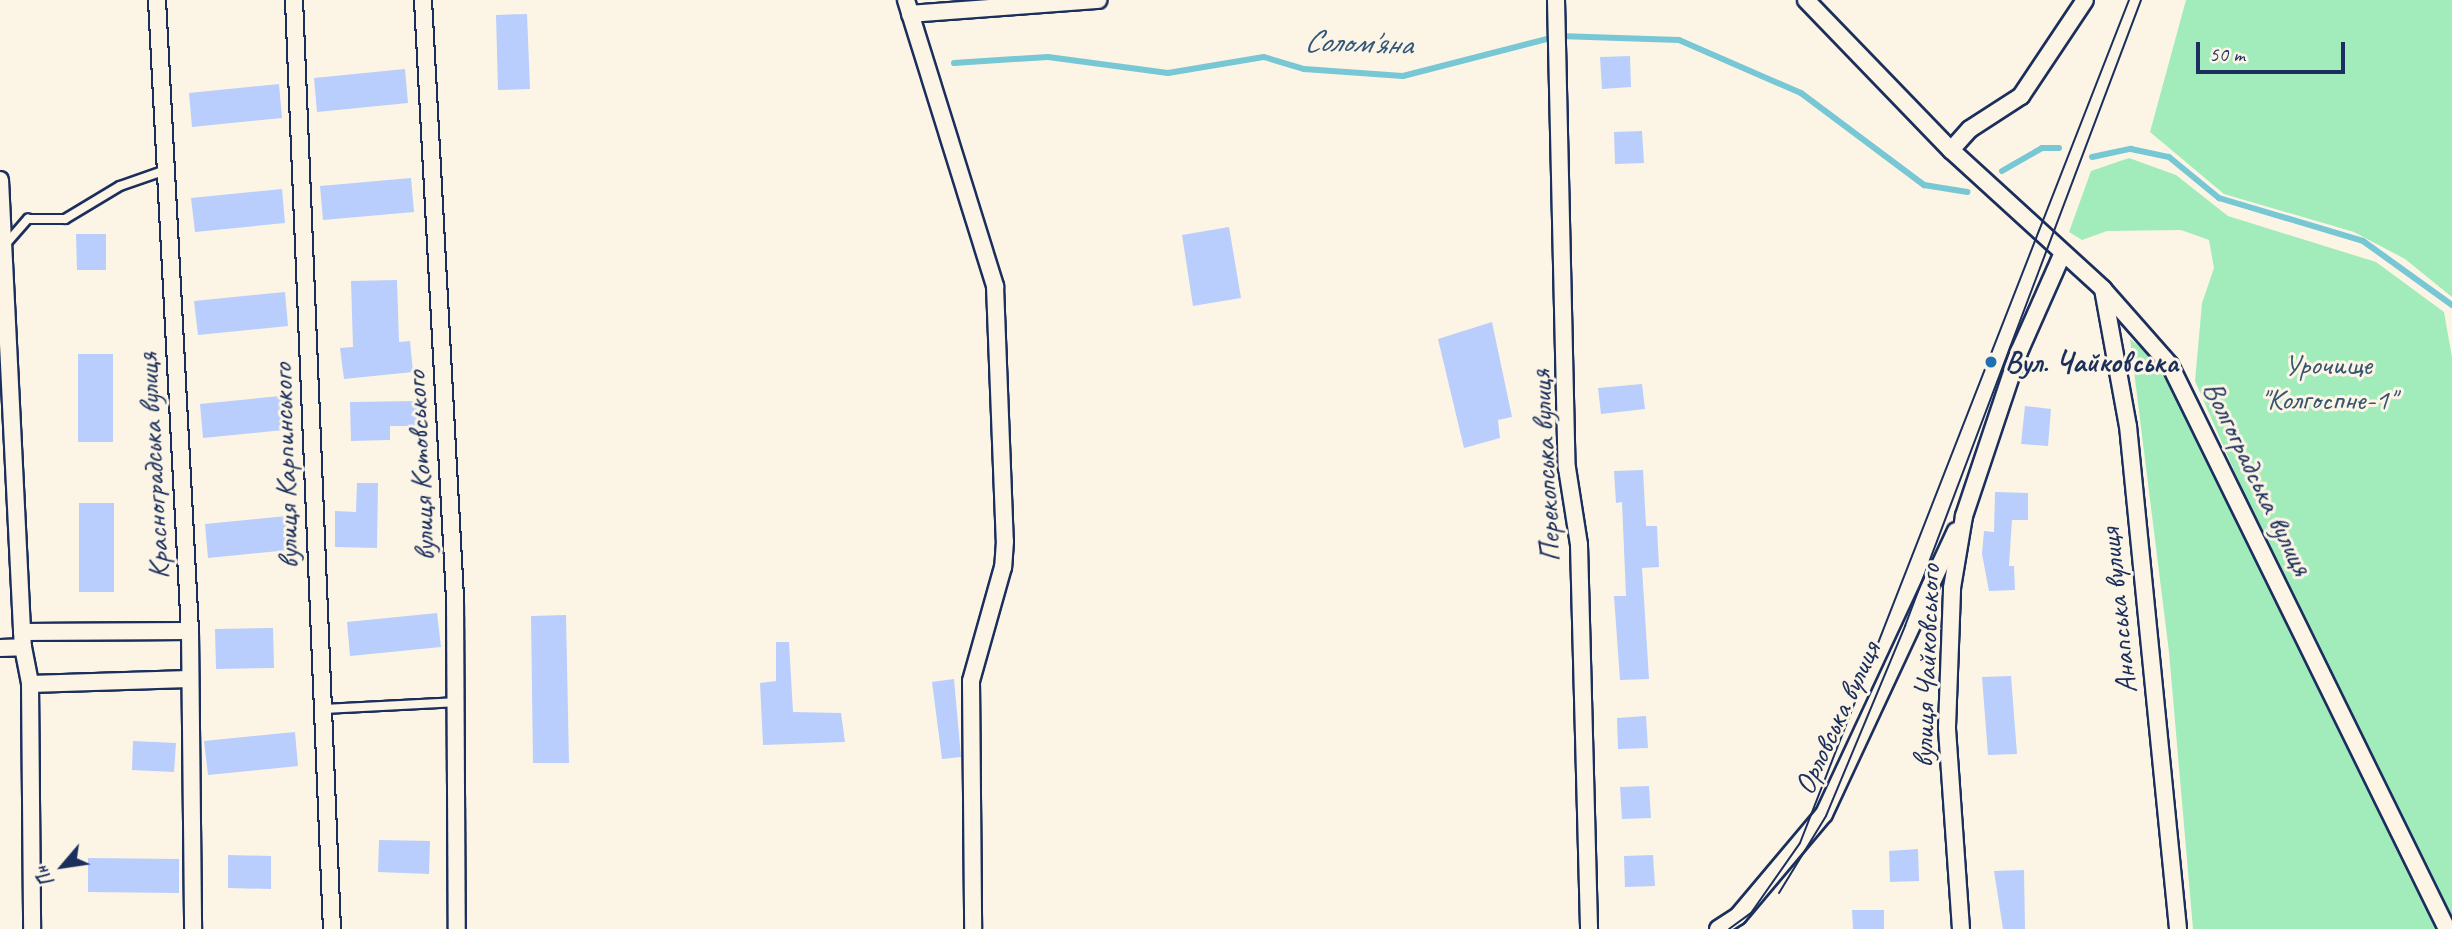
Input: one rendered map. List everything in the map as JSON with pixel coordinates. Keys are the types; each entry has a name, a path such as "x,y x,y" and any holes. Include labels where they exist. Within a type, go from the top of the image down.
{"street":[{"name":"Красноградська вулиця","path":"157,0 190,631 193,929"},
{"name":"вулиця Карпинського","path":"294,0 332,929"},
{"name":"вулиця Котовського","path":"423,0 455,702 457,929"},
{"path":"973,929 971,681 1005,541 995,286 908,7 1098,0"},
{"name":"Перекопська вулиця","path":"1556,0 1566,203 1567,468 1579,545 1590,929"},
{"path":"1801,0 1806,0"},
{"name":"Волгоградська вулиця","path":"1806,0 1951,150 2062,255 2103,289 2170,365 2199,417 2448,929"},
{"path":"1951,150 1970,129 2021,96 2085,0"},
{"path":"0,180 23,639 30,684 32,929"},
{"name":"вулиця Чайковського","path":"1961,929 1947,727 1952,588 1968,505 2019,352 2062,255"},
{"name":"Анапська вулиця","path":"2103,289 2128,426 2178,929"},
{"name":"Орловська вулиця","path":"1718,929 1738,916 1825,814 1968,505"},
{"path":"0,648 23,639 190,631"},
{"path":"30,684 189,679"}],"lane":[{"path":"2,243 28,219 65,219 120,186 166,170"},
{"path":"323,709 455,702"}],"green space":[{"name":"Урочище \"Колгоспне-1\"","path":"2186,0 2452,0 2452,297 2405,259 2354,232 2224,194 2150,132"},
{"name":"Урочище \"Колгоспне-1\"","path":"2129,158 2176,175 2228,216 2376,262 2444,312 2452,357 2452,923 2267,546 2195,381 2202,303 2214,268 2209,240 2181,230 2107,231 2082,240 2069,232 2091,171"},
{"name":"Урочище \"Колгоспне-1\"","path":"2130,339 2155,359 2180,397 2438,929 2193,929 2169,652"}],"building":[{"path":"527,14 530,89 498,90 496,15"},
{"path":"1630,56 1631,87 1602,89 1600,57"},
{"path":"405,69 408,103 317,112 314,78"},
{"path":"279,84 282,118 192,127 189,93"},
{"path":"1642,131 1644,163 1615,164 1614,132"},
{"path":"411,178 414,212 323,220 320,186"},
{"path":"282,189 285,223 195,232 191,198"},
{"path":"1229,227 1241,298 1193,306 1182,235"},
{"path":"76,234 106,234 106,270 77,270"},
{"path":"397,280 399,342 410,341 413,372 344,379 340,348 353,347 351,281"},
{"path":"285,292 288,326 198,335 194,301"},
{"path":"1492,322 1512,417 1498,420 1500,438 1464,448 1438,339"},
{"path":"78,354 113,354 113,442 78,442"},
{"path":"1642,384 1645,409 1601,414 1598,388"},
{"path":"290,395 294,429 203,438 200,404"},
{"path":"417,401 418,426 390,426 390,440 351,441 350,402"},
{"path":"2025,406 2051,409 2048,446 2021,444"},
{"path":"1643,470 1646,526 1657,526 1659,567 1642,568 1649,679 1620,680 1614,596 1626,596 1622,502 1616,503 1614,471"},
{"path":"357,483 378,483 377,548 335,547 335,511 356,512"},
{"path":"1995,492 2028,493 2028,520 2012,520 2009,566 2014,566 2015,590 1989,591 1982,554 1984,531 1994,532"},
{"path":"79,503 114,503 114,592 79,592"},
{"path":"296,515 299,549 208,558 205,524"},
{"path":"437,613 441,647 350,656 347,622"},
{"path":"566,615 569,763 533,763 531,616"},
{"path":"273,628 274,668 216,669 215,629"},
{"path":"776,642 789,642 793,712 841,713 845,742 763,745 760,683 776,681"},
{"path":"2011,676 2017,754 1988,755 1982,677"},
{"path":"954,679 961,757 942,759 932,682"},
{"path":"1646,716 1648,748 1618,749 1617,718"},
{"path":"295,732 298,766 208,775 204,741"},
{"path":"133,741 176,743 174,772 132,770"},
{"path":"1649,786 1651,818 1622,819 1620,787"},
{"path":"379,840 430,841 429,874 378,872"},
{"path":"1918,849 1919,881 1890,882 1889,851"},
{"path":"228,855 271,856 271,889 228,888"},
{"path":"1653,855 1655,886 1625,887 1624,856"},
{"path":"88,858 179,859 179,893 88,892"},
{"path":"2024,870 2025,929 2003,929 1994,871"},
{"path":"1852,910 1884,910 1884,929 1853,929"}],"waterway":[{"name":"Солом'яна","path":"954,63 1048,57 1168,73 1264,57 1304,69 1403,76 1559,36 1679,40 1801,93 1924,185 1967,192"},
{"name":"Солом'яна","path":"2002,171 2042,148 2059,148"},
{"path":"2092,157 2131,149 2169,157 2219,198 2363,241 2452,305"}],"tram line":[{"path":"1729,929 1751,913 1800,843 2129,0"},
{"path":"1779,893 1826,816 1905,626 2141,0"}],"place":[{"name":"Вул. Чайковська","path":"1991,362"}]}
